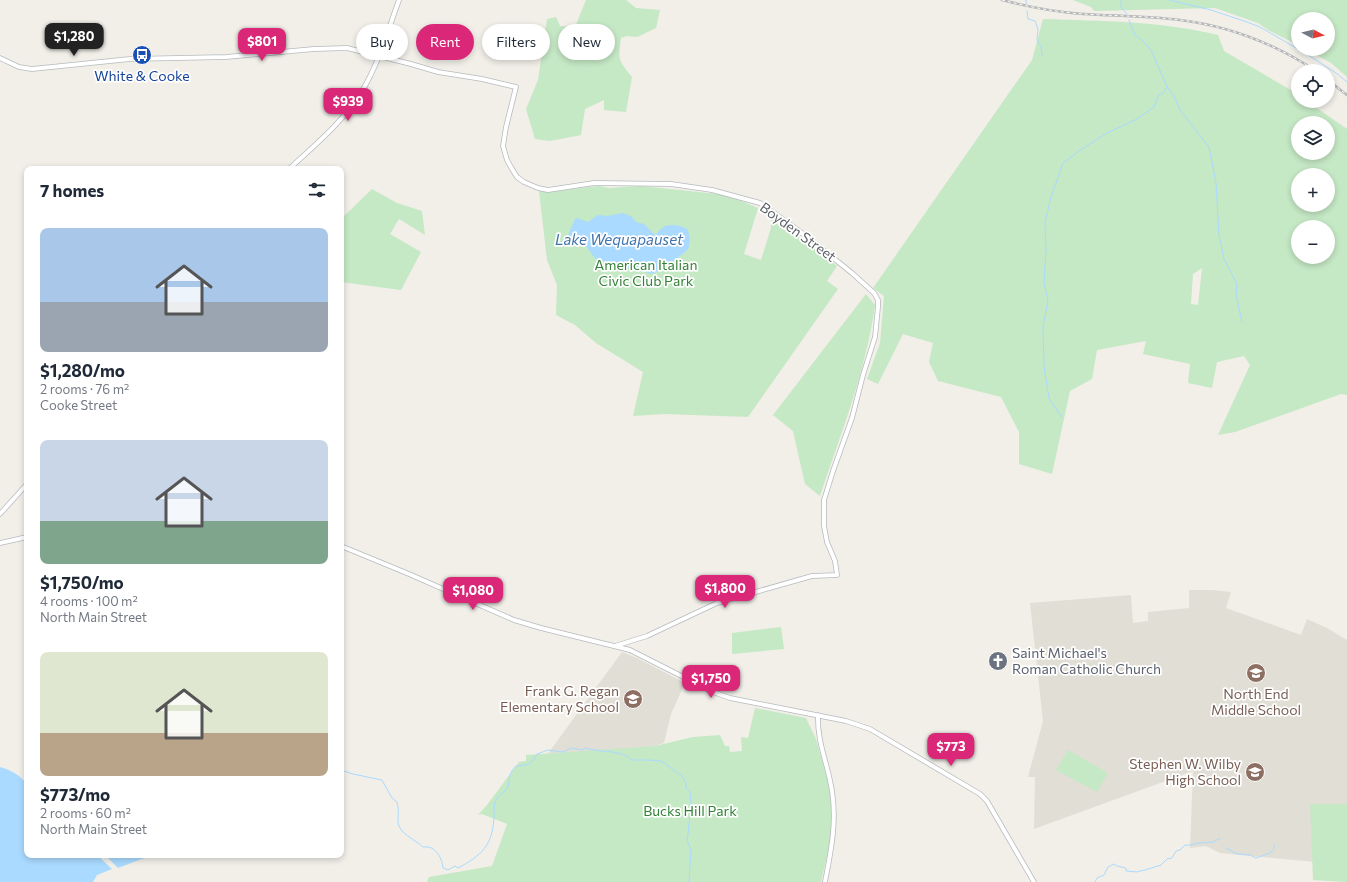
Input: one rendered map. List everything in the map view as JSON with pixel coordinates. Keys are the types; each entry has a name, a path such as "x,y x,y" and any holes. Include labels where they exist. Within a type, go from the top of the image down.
{"main road":[{"path":"390,24 399,0"},
{"path":"0,58 19,67 32,68 130,59 226,57 326,48 356,49"},
{"path":"292,166 335,125 352,105 365,86 377,60"},
{"name":"Boyden Street","path":"396,60 438,72 482,78 516,87 503,146 507,160 512,169 517,177 524,182 538,188 548,190 558,190 594,183 671,184 712,190 760,203 806,236 852,273 874,293 878,300 875,336 852,418 824,500 824,526 827,542 835,561 837,575 812,576 717,603 646,636 615,646"},
{"path":"0,514 24,487"},
{"path":"0,543 24,538"},
{"path":"344,547 514,620 630,650 713,692 730,698 846,721 870,729 980,794 987,802 1034,882"},
{"path":"818,716 820,744 827,766 834,810 834,835 825,882"}],"shaded area":[{"path":"1189,590 1231,592 1226,608 1301,635 1307,619 1327,628 1347,640 1347,865 1220,853 1206,846 1190,848 1193,771 1034,829 1035,777 1028,777 1043,721 1030,603 1131,595 1133,623 1148,621 1148,612 1189,608"},
{"name":"Frank G. Regan Elementary School","path":"622,652 637,658 685,683 671,714 664,743 655,746 547,755"}],"green space":[{"path":"586,0 626,0 636,8 660,10 656,28 637,37 627,36 621,38 619,56 624,67 632,77 626,112 604,110 604,100 585,109 581,135 550,141 535,139 526,109 538,80 541,60 550,60 550,24 546,24 547,19 556,17 559,24 558,60 615,60 615,24 576,24"},
{"path":"1073,0 1347,0 1347,77 1335,66 1335,64 1332,64 1318,56 1335,56 1335,12 1291,12 1291,42 1268,30 1258,23 1215,8 1094,11 1091,7"},
{"path":"1043,19 1153,24 1196,30 1218,35 1224,51 1291,90 1291,108 1317,108 1328,116 1291,116 1291,160 1335,160 1335,121 1347,129 1347,395 1341,394 1235,432 1218,435 1250,365 1244,356 1217,362 1212,388 1188,383 1190,364 1143,354 1146,341 1097,350 1092,379 1070,391 1052,474 1019,464 1019,432 1001,397 938,381 929,362 933,343 903,334 878,384 867,379 880,343 884,296 873,288 1032,60","holes":["1202,268 1198,305 1191,304 1193,274"]},
{"name":"American Italian Civic Club Park","path":"599,186 609,188 640,186 728,195 758,208 744,254 761,260 771,228 771,215 837,266 827,281 838,289 748,417 664,414 633,416 643,372 596,343 575,325 556,315 557,285 547,260 539,191 554,191"},
{"path":"372,189 397,203 422,211 425,235 399,219 390,234 421,252 401,290 344,282 344,216"},
{"path":"866,294 875,305 866,354 852,402 820,496 805,484 793,431 773,415"},
{"path":"781,627 784,649 732,654 732,633"},
{"name":"Bucks Hill Park","path":"755,708 806,718 816,739 830,788 833,830 821,882 427,882 429,877 492,866 507,824 482,814 478,815 519,762 526,761 526,755 655,746 693,737 720,735 725,746 729,746 730,752 742,751 741,737 748,738"},
{"path":"1068,750 1108,773 1097,792 1056,770"},
{"path":"1310,804 1347,804 1347,882 1313,880"}],"water":[{"name":"Lake Wequapauset","path":"623,213 632,217 636,222 644,224 655,235 665,226 675,225 685,228 688,230 689,237 688,249 672,262 652,274 596,259 584,244 568,235 575,219 577,218 588,222 598,215 607,216"},
{"path":"0,767 15,773 24,781 24,858 100,858 112,869 97,875 93,882 0,882"},
{"path":"108,858 144,858 118,868"}],"waterway":[{"path":"1121,0 1121,7 1127,14"},
{"path":"1169,0 1211,10 1247,22 1260,27 1291,45"},
{"path":"1027,11 1028,19 1035,21 1038,29 1037,40 1041,47 1042,56"},
{"path":"1129,20 1135,35 1145,43 1152,52 1167,87 1174,96 1180,110 1209,147 1216,183 1219,235 1224,259 1237,284 1236,295 1242,322"},
{"path":"1310,56 1347,82"},
{"path":"1062,418 1049,398 1044,367 1043,326 1048,301 1044,283 1046,250 1045,222 1051,197 1063,163 1107,133 1137,119 1154,107 1158,96 1163,93 1167,87"},
{"path":"344,771 382,780 392,798 397,802 398,822 401,830 423,847 434,850 439,856 443,868 448,870 455,866 458,868 473,859 484,849 488,843 493,828 495,802 507,788 512,771 516,766 527,765 537,754 548,750 562,752 572,748 582,750 586,748 622,754 632,760 661,761 682,776 686,783 686,788 690,792 691,802 687,840 691,850 689,882"},
{"path":"1095,882 1097,878 1104,875 1108,867 1114,864 1126,868 1126,871 1137,872 1161,865 1167,859 1172,858 1176,851 1180,850 1185,845 1212,842 1220,839"},
{"path":"1226,848 1237,854 1250,855 1256,858 1270,853 1274,849 1274,845"}],"railway":[{"path":"1002,0 1063,12 1144,17 1198,23 1251,38 1284,52 1305,64"},
{"path":"1335,86 1347,95"}],"place":[{"name":"White & Cooke","path":"142,55"},
{"name":"Saint Michael's Roman Catholic Church","path":"998,661"},
{"name":"North End Middle School","path":"1256,673"},
{"name":"Frank G. Regan Elementary School","path":"633,699"},
{"name":"Stephen W. Wilby High School","path":"1255,772"}]}
